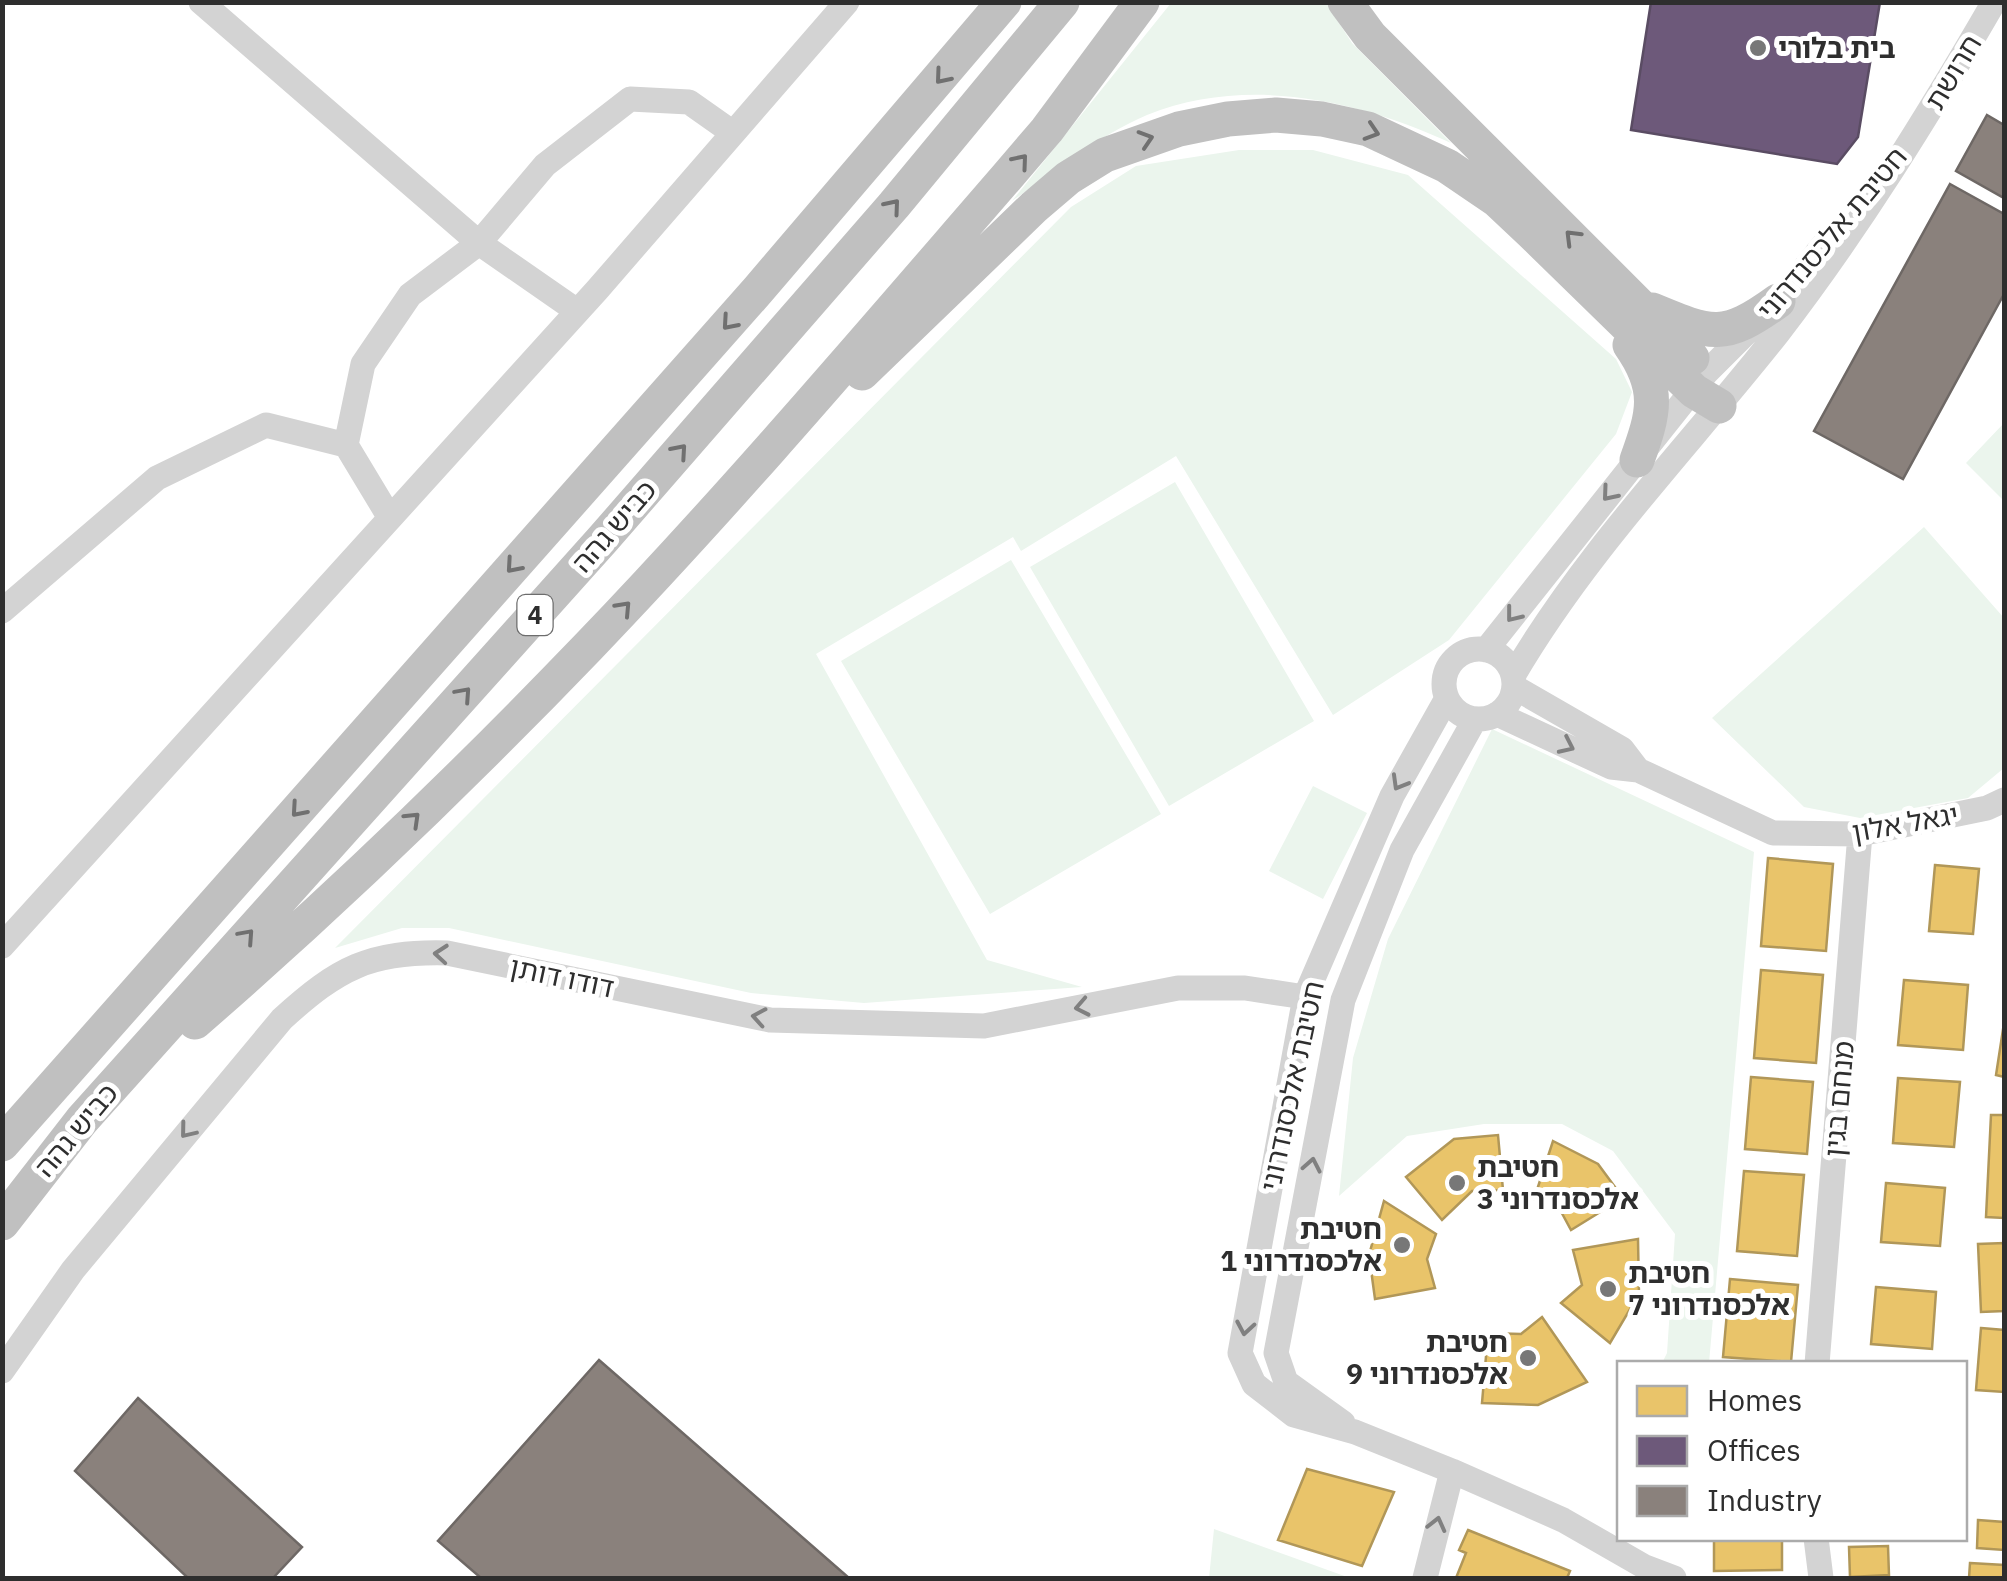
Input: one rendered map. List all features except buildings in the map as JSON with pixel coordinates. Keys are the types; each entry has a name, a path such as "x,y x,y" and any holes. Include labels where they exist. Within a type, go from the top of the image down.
{"highway":[{"name":"כביש גהה","path":"2,1144 758,290 1004,2"},
{"name":"כביש גהה","path":"2,1223 82,1120 616,524 894,205 1062,2"},
{"path":"656,575 1047,130 1142,2"},
{"path":"1345,2 1370,36 1642,305 1706,390"},
{"path":"82,1120 266,960 496,739 656,575 1034,207 1068,178 1105,155 1139,140 1228,119 1276,115 1368,129 1446,166 1497,200 1591,292 1706,390"},
{"path":"1591,292 1643,364 1651,383 1650,425 1637,460"},
{"path":"1642,305 1704,330 1721,331 1745,323 1778,301"}],"street":[{"path":"201,2 479,243 577,311"},
{"path":"2,946 577,311 847,2"},
{"name":"חרושת","path":"1910,140 1994,2"},
{"path":"390,518 346,445 363,364 410,295 479,243 545,165 630,99 690,102 733,133"},
{"name":"חטיבת אלכסנדרוני","path":"1513,681 1553,614 1632,510 1706,390 1910,140"},
{"name":"חטיבת אלכסנדרוני","path":"1486,650 1637,460 1818,280 1910,140"},
{"path":"2,611 157,478 266,425 346,445"},
{"path":"1470,650 1486,650 1502,657 1513,681 1512,697 1486,716 1454,708 1447,698 1446,675 1451,664 1470,650"},
{"name":"יגאל אלון","path":"1513,681 1622,749 1638,770"},
{"name":"חטיבת אלכסנדרוני","path":"1447,698 1392,796 1306,997 1240,1353 1254,1384 1294,1415 1355,1432 1452,1471 1563,1520 1628,1558 1674,1578"},
{"name":"חטיבת אלכסנדרוני","path":"1355,1432 1286,1382 1276,1353 1343,1000 1402,850 1486,716"},
{"name":"יגאל אלון","path":"1486,716 1611,767 1638,770 1773,833 1860,834 1987,808 2004,800"},
{"name":"מנחם בגין","path":"1817,1361 1860,834"},
{"name":"דודו דותן","path":"2,1372 72,1270 270,1033 313,991 345,970 370,960 417,953 448,954 770,1020 984,1026 1178,988 1245,988 1306,997"},
{"path":"1425,1578 1452,1471"},
{"path":"1816,1541 1821,1578"}],"shaded area":[{"path":"1171,3 1326,3 1352,43 1451,143 1340,105 1302,98 1224,96 1185,103 1129,123 1012,201"},
{"path":"1239,150 1313,150 1408,175 1616,359 1632,392 1616,434 1449,640 1333,715 1176,456 1021,551 1013,537 816,654 987,960 1082,987 864,1003 751,993 449,928 402,928 335,948 1071,207 1136,166"},
{"path":"2004,423 2004,501 1966,463"},
{"path":"1175,482 1314,721 1169,806 1030,567"},
{"path":"1924,527 2004,618 2004,768 1968,798 1860,818 1804,807 1712,718"},
{"path":"1011,560 1161,814 990,914 841,661"},
{"path":"1492,729 1754,852 1709,1361 1663,1361 1667,1353 1675,1234 1613,1151 1562,1124 1484,1124 1407,1136 1339,1196 1353,1058 1388,939"},
{"path":"1313,786 1367,813 1323,899 1269,871"},
{"path":"1214,1529 1350,1578 1209,1578"}],"place":[{"name":"בית בלורי","path":"1758,48"},
{"name":"חטיבת אלכסנדרוני 3","path":"1457,1183"},
{"name":"חטיבת אלכסנדרוני 1","path":"1402,1245"},
{"name":"חטיבת אלכסנדרוני 7","path":"1608,1289"},
{"name":"חטיבת אלכסנדרוני 9","path":"1528,1358"}]}
